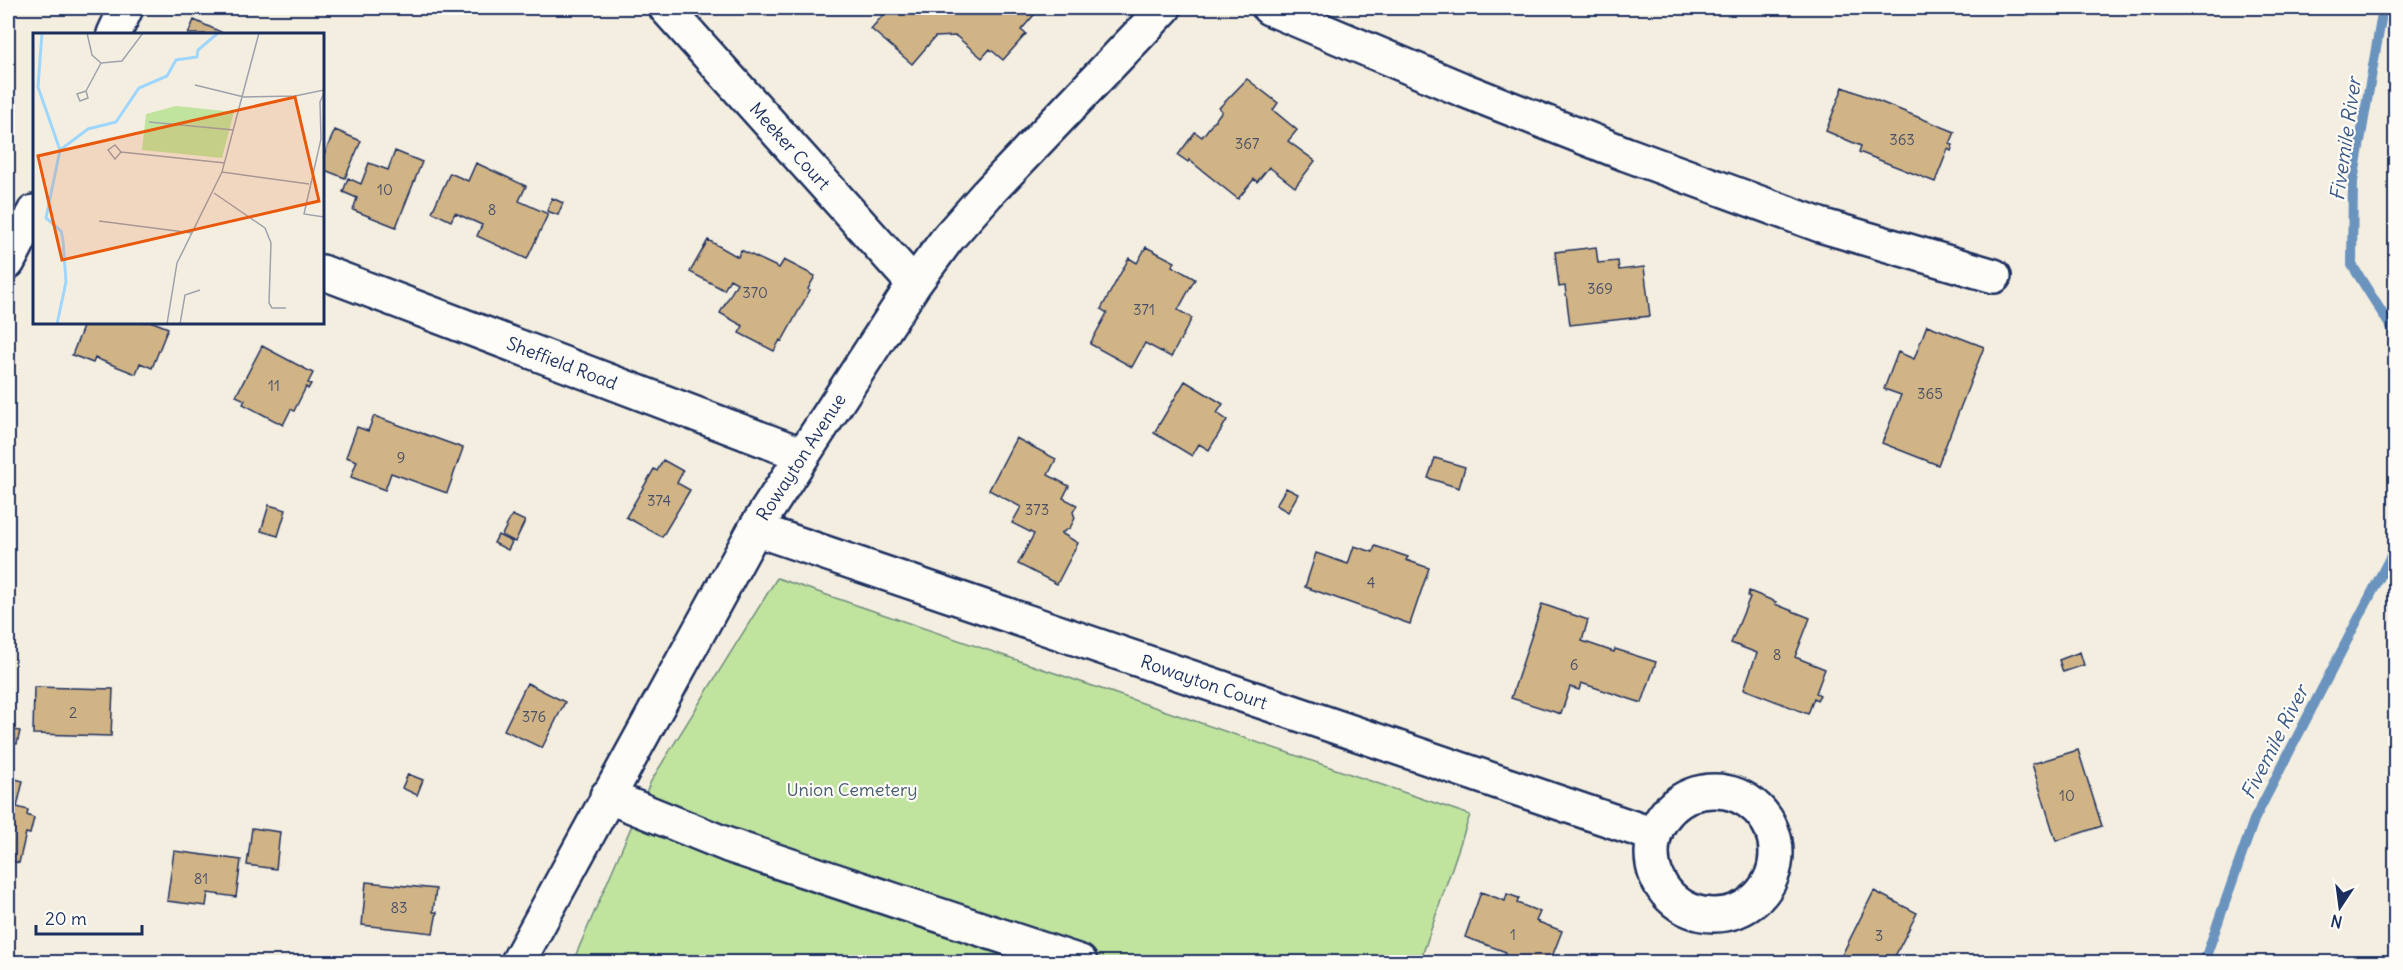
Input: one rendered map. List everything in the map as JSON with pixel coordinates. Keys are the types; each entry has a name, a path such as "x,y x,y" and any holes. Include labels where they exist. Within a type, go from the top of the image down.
{"street":[{"path":"114,33 126,8"},
{"name":"Meeker Court","path":"666,8 914,284"},
{"name":"Rowayton Avenue","path":"518,963 755,528 801,454 914,284 948,238 971,212 1164,8"},
{"path":"1269,8 1461,89 1626,154 1820,225 1994,276"},
{"path":"8,262 33,214"},
{"name":"Sheffield Road","path":"324,273 801,454"},
{"name":"Rowayton Court","path":"755,528 1654,836"},
{"path":"608,796 728,845 1080,963"}],"green space":[{"name":"Union Cemetery","path":"777,578 1470,815 1420,962 583,962 574,959 651,781"}],"building":[{"path":"889,8 915,8 917,13 970,10 972,8 1040,8 1021,30 1026,34 1003,60 990,49 982,58 956,36 935,37 912,64 871,29"},
{"path":"1688,8 1704,8 1701,14"},
{"path":"194,20 221,32 220,33 188,33"},
{"path":"1247,79 1278,103 1273,110 1297,130 1288,141 1315,161 1295,187 1269,167 1257,182 1254,179 1238,199 1189,160 1188,162 1178,155 1195,132 1202,137 1222,111 1219,108"},
{"path":"1843,87 1955,132 1950,144 1953,145 1951,151 1948,149 1935,182 1859,152 1861,146 1826,131"},
{"path":"335,130 361,141 345,178 324,170 324,155"},
{"path":"395,151 422,162 396,227 353,210 357,198 343,192 348,178 361,184 369,163 388,170"},
{"path":"476,163 526,186 519,201 548,214 527,259 477,236 482,225 455,213 451,221 432,212 450,173 468,181"},
{"path":"552,198 563,203 558,215 547,211"},
{"path":"708,240 738,257 741,250 779,268 784,260 815,276 808,289 810,290 782,341 780,340 774,351 739,333 743,326 720,313 737,283 730,279 724,290 690,272"},
{"path":"1146,247 1175,262 1172,266 1195,279 1178,310 1192,318 1171,357 1145,343 1132,367 1090,344 1107,313 1101,309 1129,258 1137,263"},
{"path":"1596,247 1598,263 1618,261 1619,270 1644,267 1650,316 1570,325 1565,286 1559,287 1555,252"},
{"path":"84,324 158,324 168,328 152,368 140,363 136,374 95,358 93,363 72,355"},
{"path":"1927,325 1984,347 1938,465 1882,443 1901,395 1884,389 1898,352 1914,359"},
{"path":"262,346 313,373 308,383 311,384 308,389 306,387 294,411 291,409 283,425 243,404 245,400 236,396"},
{"path":"1185,381 1223,404 1217,413 1227,420 1209,450 1199,444 1192,456 1154,433"},
{"path":"374,416 463,448 447,493 391,473 385,490 351,477 357,461 346,457 357,427 368,431"},
{"path":"1016,438 1056,459 1048,475 1069,486 1063,498 1077,505 1073,512 1075,518 1070,528 1061,533 1078,543 1057,584 1018,564 1034,534 1012,523 1021,507 989,490"},
{"path":"1435,458 1465,467 1459,488 1428,478"},
{"path":"663,460 683,471 677,483 690,490 662,537 626,517 654,469 657,471"},
{"path":"1286,488 1298,494 1288,512 1276,505"},
{"path":"269,505 286,510 278,536 261,531"},
{"path":"512,515 525,521 515,542 502,535"},
{"path":"498,535 512,542 508,550 494,543"},
{"path":"1354,546 1373,552 1375,546 1408,557 1406,560 1429,568 1410,624 1305,587 1316,553 1348,564"},
{"path":"1749,591 1810,618 1795,657 1825,669 1816,693 1820,695 1817,700 1814,698 1808,714 1744,689 1757,653 1731,643 1750,597 1748,596"},
{"path":"1542,604 1588,620 1582,641 1614,652 1615,649 1656,662 1642,703 1581,683 1579,690 1570,687 1561,714 1511,698"},
{"path":"2080,652 2084,665 2063,672 2059,660"},
{"path":"527,683 565,702 542,748 504,730"},
{"path":"34,687 113,689 111,736 33,734"},
{"path":"8,729 20,731 17,744 8,743"},
{"path":"2078,750 2102,826 2056,841 2032,764"},
{"path":"408,774 423,780 417,795 402,788"},
{"path":"8,777 23,781 17,807 28,810 27,815 34,818 30,834 26,833 19,863 8,860"},
{"path":"252,828 280,832 276,869 247,865"},
{"path":"174,851 241,860 236,897 208,893 206,906 167,901"},
{"path":"366,882 436,889 433,912 437,912 433,933 362,925"},
{"path":"1874,891 1917,913 1892,962 1852,962 1841,957"},
{"path":"1481,892 1505,901 1507,894 1519,898 1517,903 1540,912 1536,921 1562,931 1550,962 1502,962 1506,952 1465,937"}],"waterway":[{"name":"Fivemile River","path":"2383,8 2353,182 2352,265 2396,335"},
{"name":"Fivemile River","path":"2204,962 2254,820 2396,546"}]}
